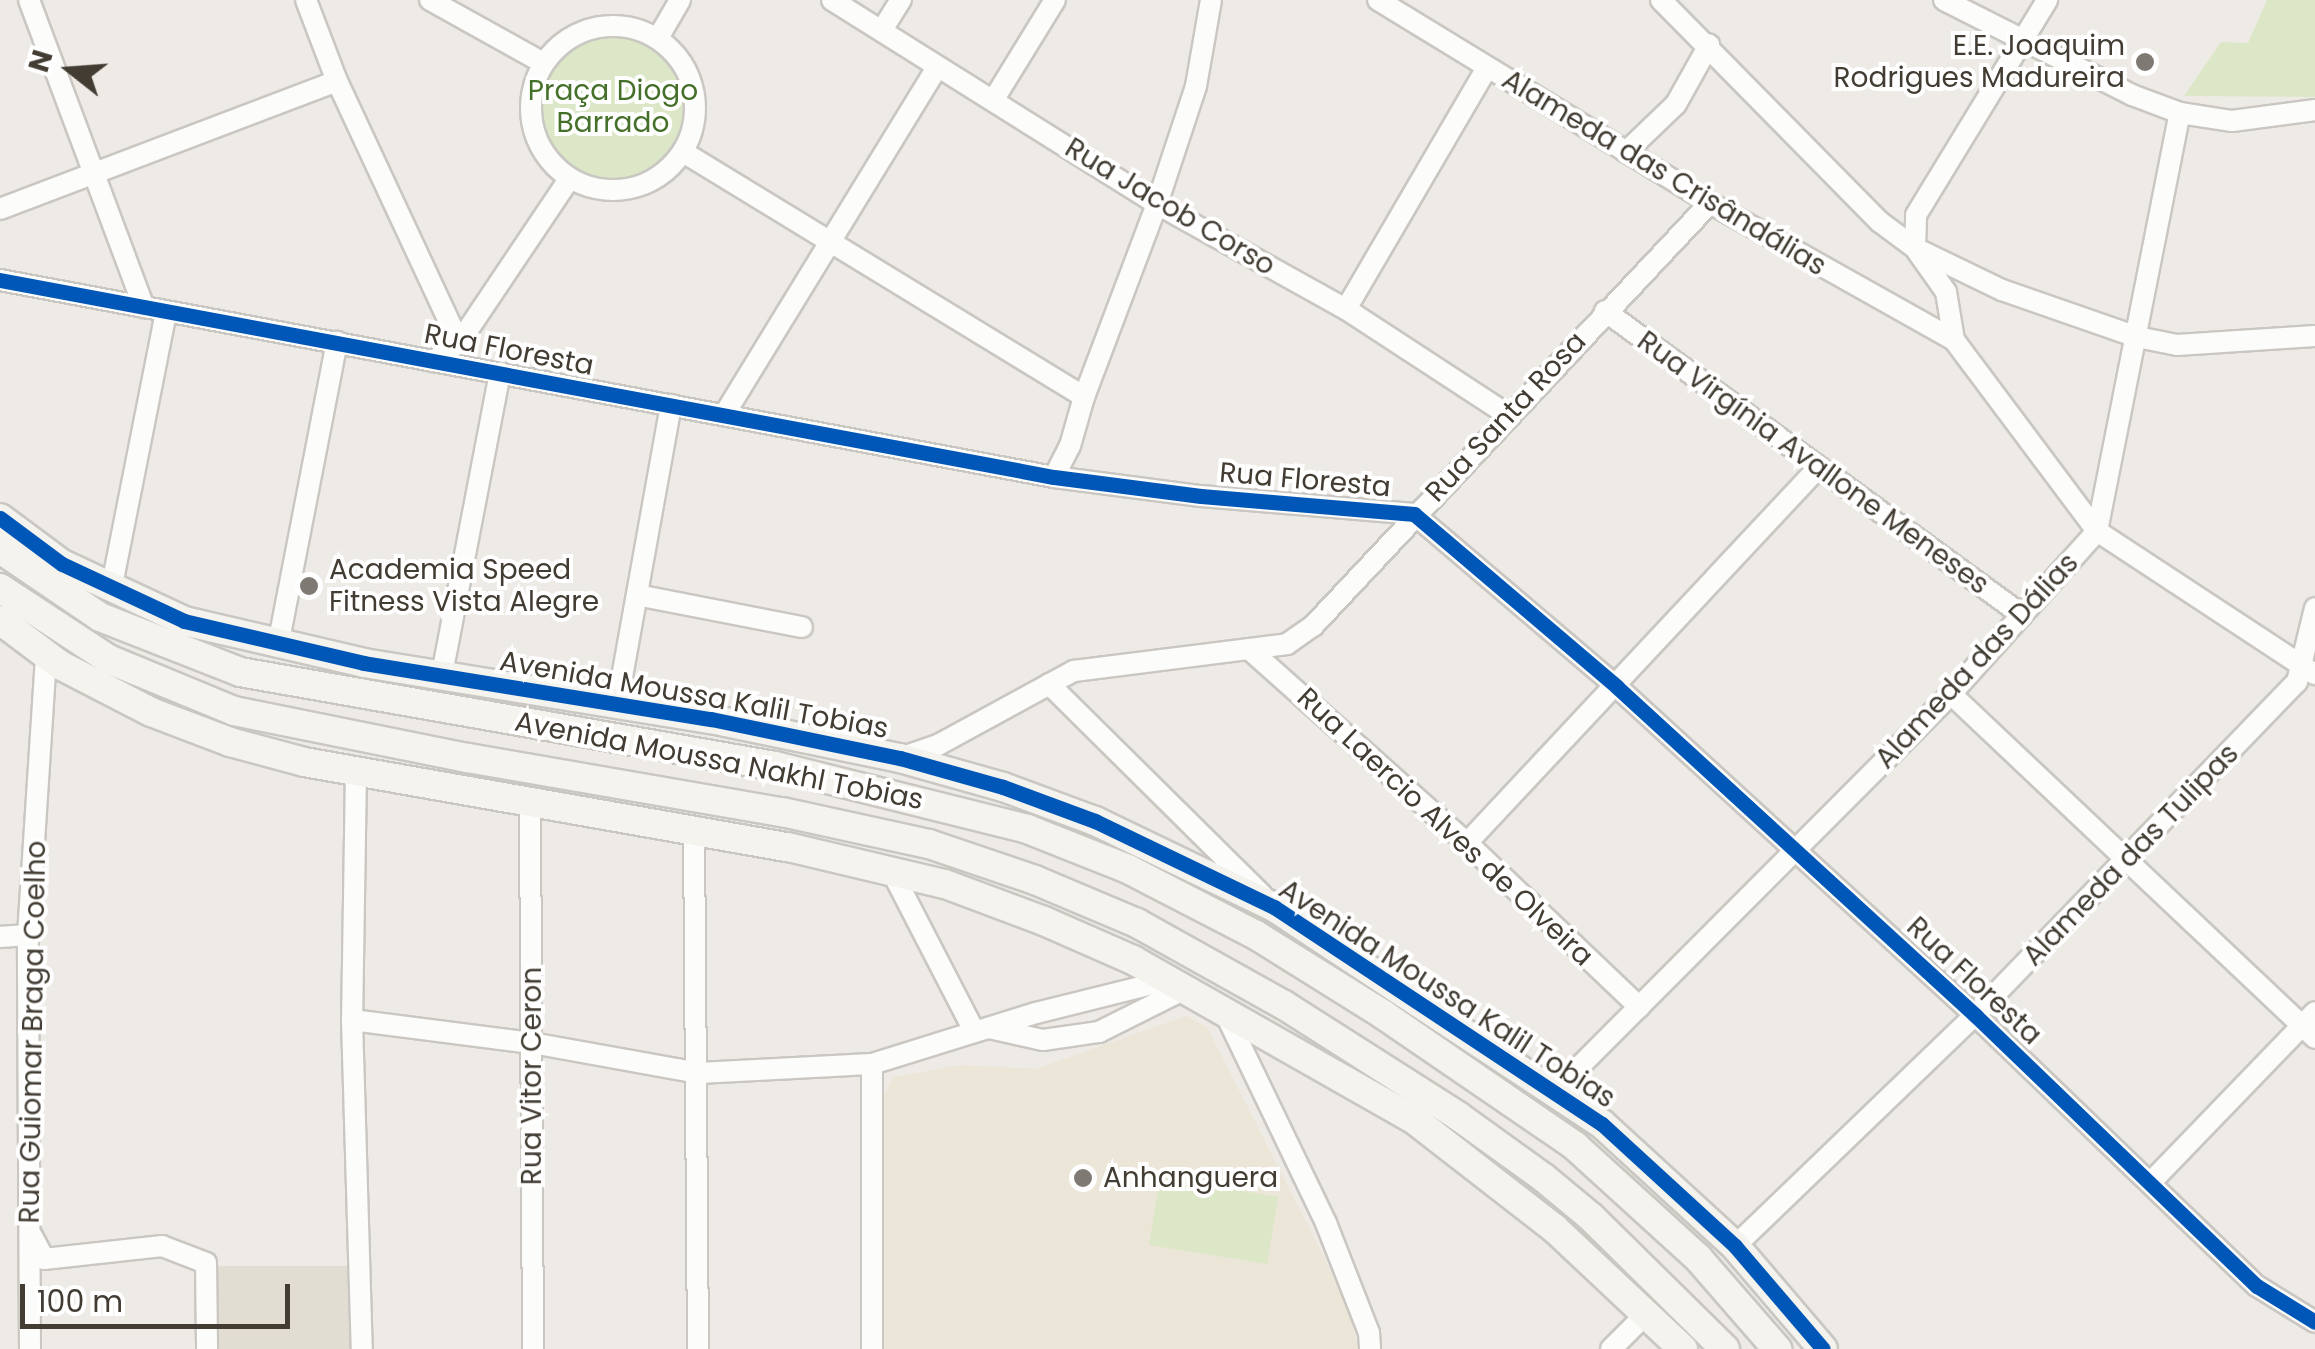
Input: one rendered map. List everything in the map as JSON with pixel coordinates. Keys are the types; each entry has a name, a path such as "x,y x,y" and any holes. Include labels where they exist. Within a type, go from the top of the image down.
{"main road":[{"name":"Avenida Moussa Kalil Tobias","path":"0,521 62,564 184,621 278,646 711,719 900,758 1003,787 1096,820 1274,907 1602,1124 1686,1195 1736,1246 1823,1349"},
{"path":"0,521 26,570"},
{"name":"Avenida Moussa Nakhl Tobias","path":"0,549 100,617 240,672 774,766 1027,829 1128,869 1256,936 1384,1015 1575,1146 1698,1258 1777,1349"},
{"name":"Avenida Moussa Nakhl Tobias","path":"0,588 108,659 234,711 468,758 782,812 929,844 1036,880 1136,923 1314,1024 1458,1116 1544,1178 1591,1217 1724,1349"},
{"path":"0,602 30,611"},
{"path":"0,620 46,654 152,712 230,742 356,772 694,831 945,884 1133,960 1416,1121 1544,1178"},
{"path":"408,745 426,723 421,703"},
{"path":"468,758 460,747 460,729 478,714"},
{"path":"599,734 711,719"},
{"path":"782,812 892,872"},
{"path":"1096,820 1128,869"},
{"path":"1416,1121 1554,1228 1683,1349"},
{"path":"1762,1276 1796,1349"}],"street":[{"path":"29,0 144,307"},
{"path":"306,0 337,81 458,343"},
{"path":"430,0 543,64"},
{"path":"658,38 680,0"},
{"name":"Rua Jacob Corso","path":"832,0 1157,204 1346,309 1508,415"},
{"path":"882,30 901,0"},
{"path":"994,99 1055,0"},
{"path":"1054,477 1070,446 1196,86 1210,0"},
{"name":"Alameda das Crisândálias","path":"1378,0 1710,203 1954,340"},
{"path":"1661,0 1880,222 1915,248 2002,290 2137,337 2177,345 2315,336"},
{"path":"1944,0 2132,95 2180,113 2232,120 2315,110"},
{"path":"2047,0 1916,215 1915,248 1946,292 1954,340 2096,531 2309,670"},
{"path":"596,28 634,28 658,38 677,55 690,77 696,103 693,128 683,152 666,172 644,185 606,190 569,178 550,161 536,139 530,114 533,88 543,64 560,44 596,28"},
{"path":"1626,152 1676,104 1708,45"},
{"path":"724,415 937,68"},
{"path":"1346,309 1487,68"},
{"path":"0,208 337,81"},
{"name":"Alameda das Dálias","path":"1554,1092 1951,694 2096,531 2180,113"},
{"path":"683,152 1084,397"},
{"path":"433,361 458,343 569,178"},
{"name":"Rua Santa Rosa","path":"900,758 938,745 1074,671 1288,644 1313,626 1414,514 1710,203"},
{"name":"Rua Floresta","path":"0,280 1054,477 1201,496 1414,514 1616,687 1975,1015 2257,1286 2315,1322"},
{"path":"111,590 166,311"},
{"name":"Rua Virgínia Avallone Meneses","path":"1605,311 2022,614"},
{"path":"278,646 336,342"},
{"path":"442,674 500,373"},
{"path":"616,705 670,405"},
{"path":"1467,843 1818,468"},
{"path":"636,595 802,627"},
{"name":"Alameda das Tulipas","path":"1736,1246 1975,1015 2309,670 2315,608"},
{"name":"Rua Laercio Alves de Olveira","path":"1248,649 1467,843 1640,1008"},
{"name":"Rua Guiomar Braga Coelho","path":"30,1349 28,935 46,654"},
{"path":"1049,684 1274,907"},
{"path":"1951,694 2126,862 2311,1025 2151,1182"},
{"path":"356,772 352,1020 362,1349"},
{"name":"Rua Vitor Ceron","path":"530,802 533,1349"},
{"path":"694,831 699,1072 698,1349"},
{"path":"892,872 981,1029"},
{"path":"0,937 28,935"},
{"path":"352,1020 532,1043 699,1072 872,1064 981,1029 1176,985"},
{"path":"981,1029 1043,1040 1099,1032 1176,985"},
{"path":"1224,1011 1326,1222 1368,1333 1370,1349"},
{"path":"872,1064 872,1349"},
{"path":"30,1231 44,1259 162,1246 206,1262 207,1349"},
{"path":"1611,1349 1647,1313"}],"shaded area":[{"name":"Anhanguera","path":"1186,1016 1207,1027 1326,1261 1350,1316 1358,1349 882,1349 884,1095 893,1077 961,1065 1036,1069"},
{"path":"216,1266 350,1266 350,1349 216,1349"}],"green space":[{"path":"2267,0 2315,0 2315,97 2184,96 2221,42 2248,43"},
{"name":"Praça Diogo Barrado","path":"613,29 643,35 669,52 686,78 692,108 686,138 669,164 643,181 613,187 583,181 557,164 540,138 534,108 540,78 557,52 583,35"},
{"path":"1160,1177 1278,1197 1267,1264 1149,1245"}],"cycle path":[{"path":"0,280 1054,477 1201,496 1414,514 1617,687 1975,1015 2257,1286 2315,1322"},
{"path":"0,518 62,564 184,621 364,663 711,719 900,758 1003,787 1095,821 1274,907 1602,1124 1735,1246 1823,1349"}],"place":[{"name":"E.E. Joaquim Rodrigues Madureira","path":"2145,62"},
{"name":"Academia Speed Fitness Vista Alegre","path":"309,586"},
{"name":"Anhanguera","path":"1083,1178"}]}
